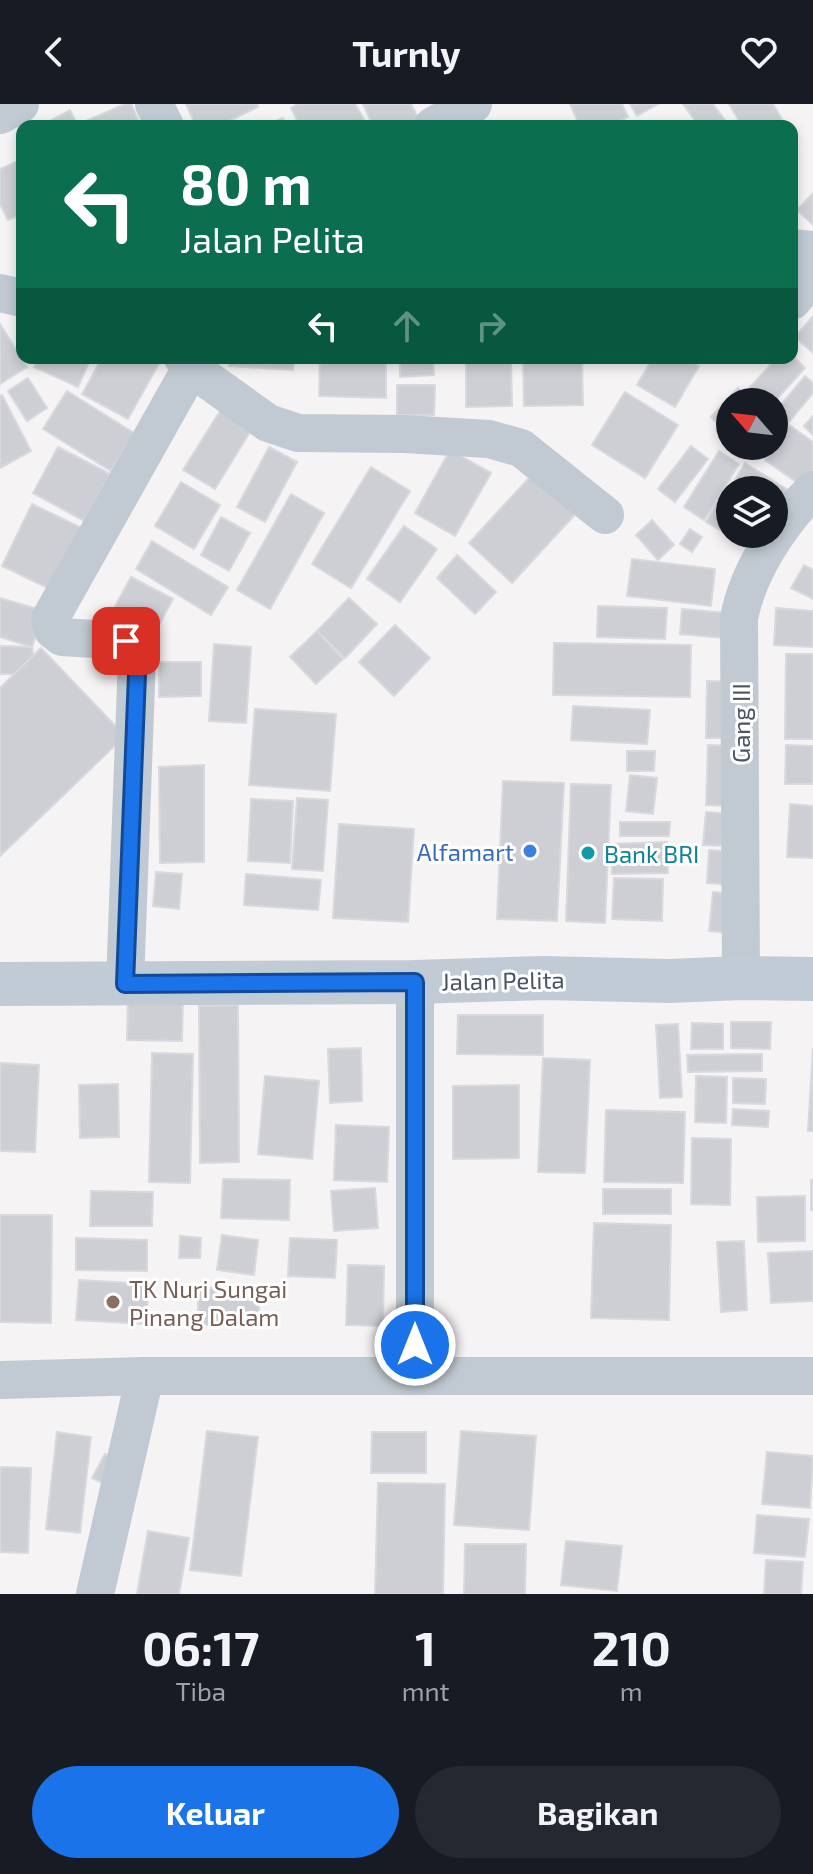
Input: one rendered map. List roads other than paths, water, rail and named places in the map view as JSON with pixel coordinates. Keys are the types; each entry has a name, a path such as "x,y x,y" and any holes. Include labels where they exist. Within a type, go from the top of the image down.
{"street":[{"path":"0,115 20,104"},
{"path":"444,120 473,104"},
{"path":"798,294 813,276"},
{"path":"125,984 137,657 134,644 126,641 62,637 53,630 50,619 186,364"},
{"path":"188,364 268,423 298,433 489,439 521,448 605,515"},
{"name":"Gang III","path":"741,978 739,618 753,574 773,541 813,490"},
{"name":"Jalan Pelita","path":"0,984 415,982 544,978 669,981 813,979"},
{"path":"415,982 415,1375"},
{"path":"95,1594 145,1376"},
{"path":"0,1380 145,1376 813,1376"}],"place":[{"name":"Alfamart","path":"530,851"},
{"name":"Bank BRI","path":"588,853"},
{"name":"TK Nuri Sungai Pinang Dalam","path":"113,1302"}]}
